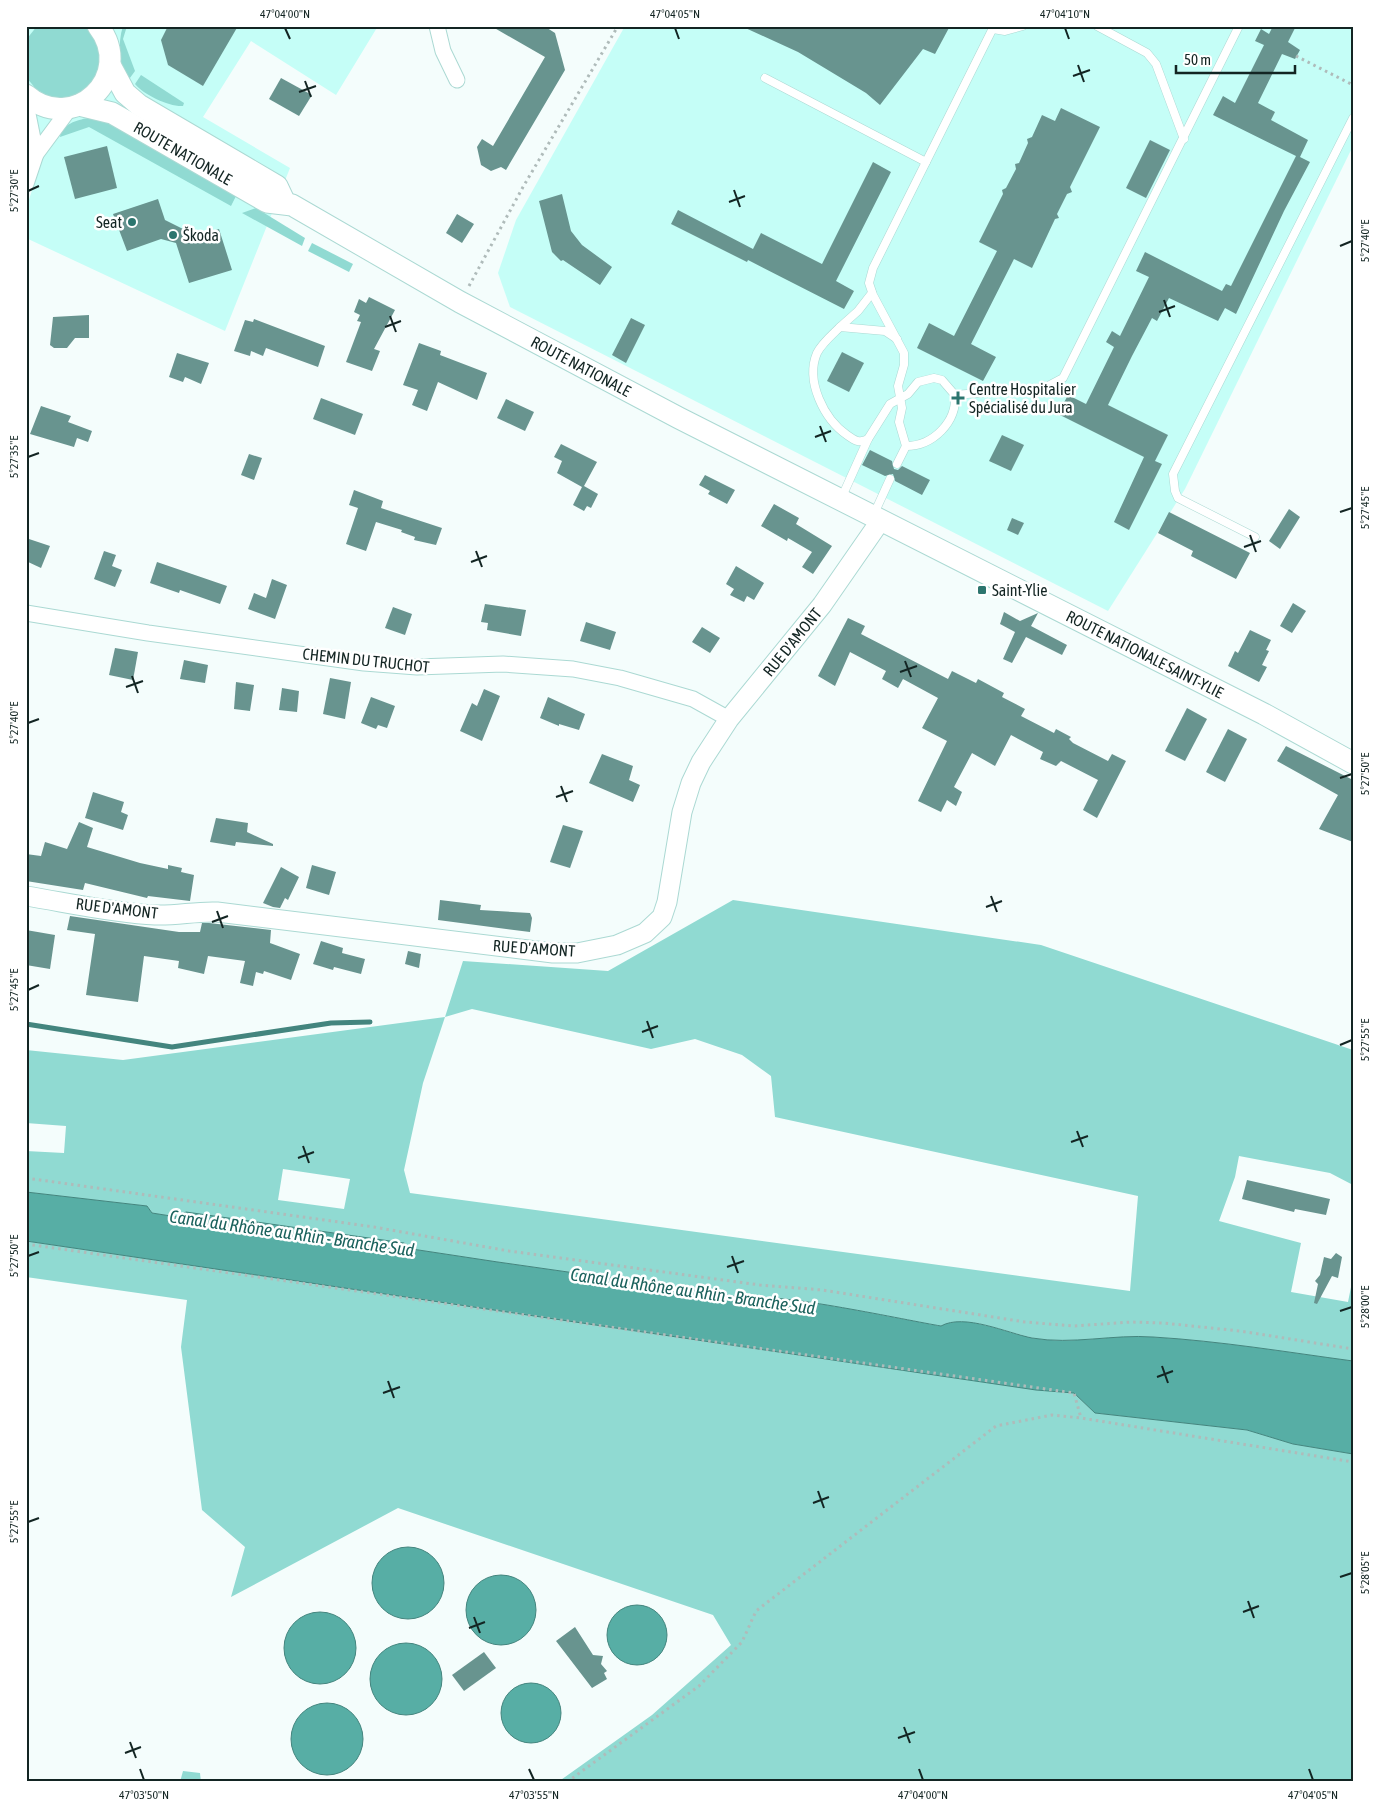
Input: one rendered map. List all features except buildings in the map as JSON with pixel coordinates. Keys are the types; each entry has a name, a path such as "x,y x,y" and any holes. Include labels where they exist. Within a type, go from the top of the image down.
{"main road":[{"name":"ROUTE NATIONALE","path":"98,26 125,94 139,105 277,186 285,203"},
{"path":"75,106 92,97 103,85 117,26"},
{"name":"ROUTE NATIONALE","path":"26,95 45,106 75,106 112,113 267,202 285,203 460,302 679,418 877,518"},
{"name":"ROUTE NATIONALE SAINT-YLIE","path":"877,518 1264,714 1353,763"}],"street":[{"path":"437,26 443,51 457,80"},
{"path":"26,104 36,154"},
{"path":"26,184 36,154 75,106"},
{"name":"RUE D'AMONT","path":"26,896 143,914 217,912 553,952 597,950 645,933 662,917 667,902 682,812 690,783 701,762 729,719 822,605 877,518"},
{"name":"CHEMIN DU TRUCHOT","path":"26,613 148,633 364,663 417,667 503,664 573,669 620,678 693,699 729,719"}],"lane":[{"path":"897,464 906,446 899,422 902,408 898,386 904,365 904,353 872,292 869,283 873,268 993,28 1005,31 1024,26"},
{"path":"1097,26 1147,53 1156,64 1184,139"},
{"path":"955,395 1039,388 1048,386 1063,378 1239,26"},
{"path":"765,78 926,162"},
{"path":"1255,537 1178,498 1175,492 1173,474 1353,118"},
{"path":"868,439 858,442 835,426 825,412 815,387 814,368 817,354 827,339 858,311 872,292"},
{"path":"840,327 885,331 898,340"},
{"path":"840,499 868,439 890,404 908,394 918,382 934,378 949,386 955,395 953,416 946,426 927,442 918,446 906,446"},
{"path":"877,518 890,479"}],"path":[{"path":"460,302 523,187 618,26"},
{"path":"1296,56 1353,85"},
{"path":"26,1178 374,1227 509,1251 760,1285 822,1290 1025,1322 1074,1326 1131,1322 1172,1324 1240,1331 1353,1349"},
{"path":"26,1244 1074,1394 1081,1418"},
{"path":"567,1782 699,1686 742,1642 756,1611 996,1426 1052,1415 1081,1418 1353,1462"}],"shaded area":[{"path":"26,26 378,26 336,95 251,41 203,117 290,168 225,331 26,238 26,209 33,187 26,184"},
{"path":"37,26 87,26 98,39 101,68 85,92 64,99 49,97 36,89 26,77 26,40"},
{"path":"123,26 127,26 123,39 135,71 127,82 120,54"},
{"name":"Centre Hospitalier Spécialisé du Jura","path":"625,26 1353,26 1353,146 1185,489 1108,611 510,307 498,273 516,220"},
{"path":"141,75 184,103 183,106 171,105 157,100 144,92 135,84"},
{"path":"88,118 109,123 236,196 231,206 89,127 60,137 67,126 75,121"},
{"path":"256,208 305,238 302,246 242,213"},
{"path":"312,243 353,264 349,272 308,251"},
{"path":"733,900 1041,945 1353,1050 1353,1185 1330,1173 1239,1156 1235,1177 1219,1221 1301,1243 1291,1292 1348,1302 1353,1277 1353,1361 1228,1344 1154,1337 1048,1340 974,1323 951,1323 941,1326 785,1299 752,1299 412,1249 404,1243 186,1212 177,1217 152,1213 147,1206 26,1192 26,1151 64,1153 66,1126 26,1123 26,1050 123,1060 445,1017 463,961 608,971","holes":["472,1009 651,1049 695,1039 742,1055 771,1076 775,1117 1138,1196 1130,1291 410,1193 404,1170 423,1083 445,1017","283,1169 350,1179 344,1209 278,1200"]},
{"path":"26,1241 1036,1390 1074,1393 1095,1413 1247,1430 1293,1444 1353,1454 1353,1782 558,1782 652,1715 731,1645 713,1615 398,1508 231,1597 245,1547 202,1510 181,1347 187,1300 26,1277"},
{"path":"183,1771 200,1773 201,1782 180,1782"}],"water":[{"name":"Canal du Rhône au Rhin - Branche Sud","path":"26,1192 147,1206 152,1213 177,1217 186,1212 404,1243 412,1249 752,1299 786,1299 941,1326 950,1323 973,1323 1047,1340 1153,1337 1228,1344 1353,1361 1353,1454 1293,1444 1247,1430 1095,1413 1074,1393 1036,1390 26,1241"},
{"path":"408,1547 428,1553 438,1563 444,1583 438,1603 428,1613 408,1619 388,1613 378,1603 372,1583 378,1563 388,1553"},
{"path":"508,1575 521,1581 530,1590 534,1596 536,1610 534,1624 526,1635 515,1643 494,1645 487,1643 476,1635 468,1624 466,1603 468,1596 476,1585 487,1577"},
{"path":"631,1605 643,1605 659,1613 665,1623 667,1635 665,1647 659,1657 643,1665 631,1665 615,1657 607,1641 607,1629 615,1613"},
{"path":"320,1612 340,1618 350,1628 356,1648 350,1668 340,1678 320,1684 300,1678 290,1668 284,1648 290,1628 300,1618"},
{"path":"406,1643 426,1649 436,1659 442,1679 436,1699 426,1709 406,1715 386,1709 376,1699 370,1679 376,1659 386,1649"},
{"path":"525,1683 537,1683 553,1691 559,1701 561,1713 559,1725 553,1735 537,1743 525,1743 509,1735 501,1719 501,1707 509,1691"},
{"path":"327,1703 347,1709 357,1719 363,1739 357,1759 347,1769 327,1775 307,1769 297,1759 291,1739 297,1719 307,1709"}],"waterway":[{"path":"26,1024 172,1047 331,1023 370,1022"}],"place":[{"name":"Seat","path":"132,222"},
{"name":"Škoda","path":"173,235"},
{"name":"Centre Hospitalier Spécialisé du Jura","path":"958,398"},
{"name":"Saint-Ylie","path":"982,590"}]}
